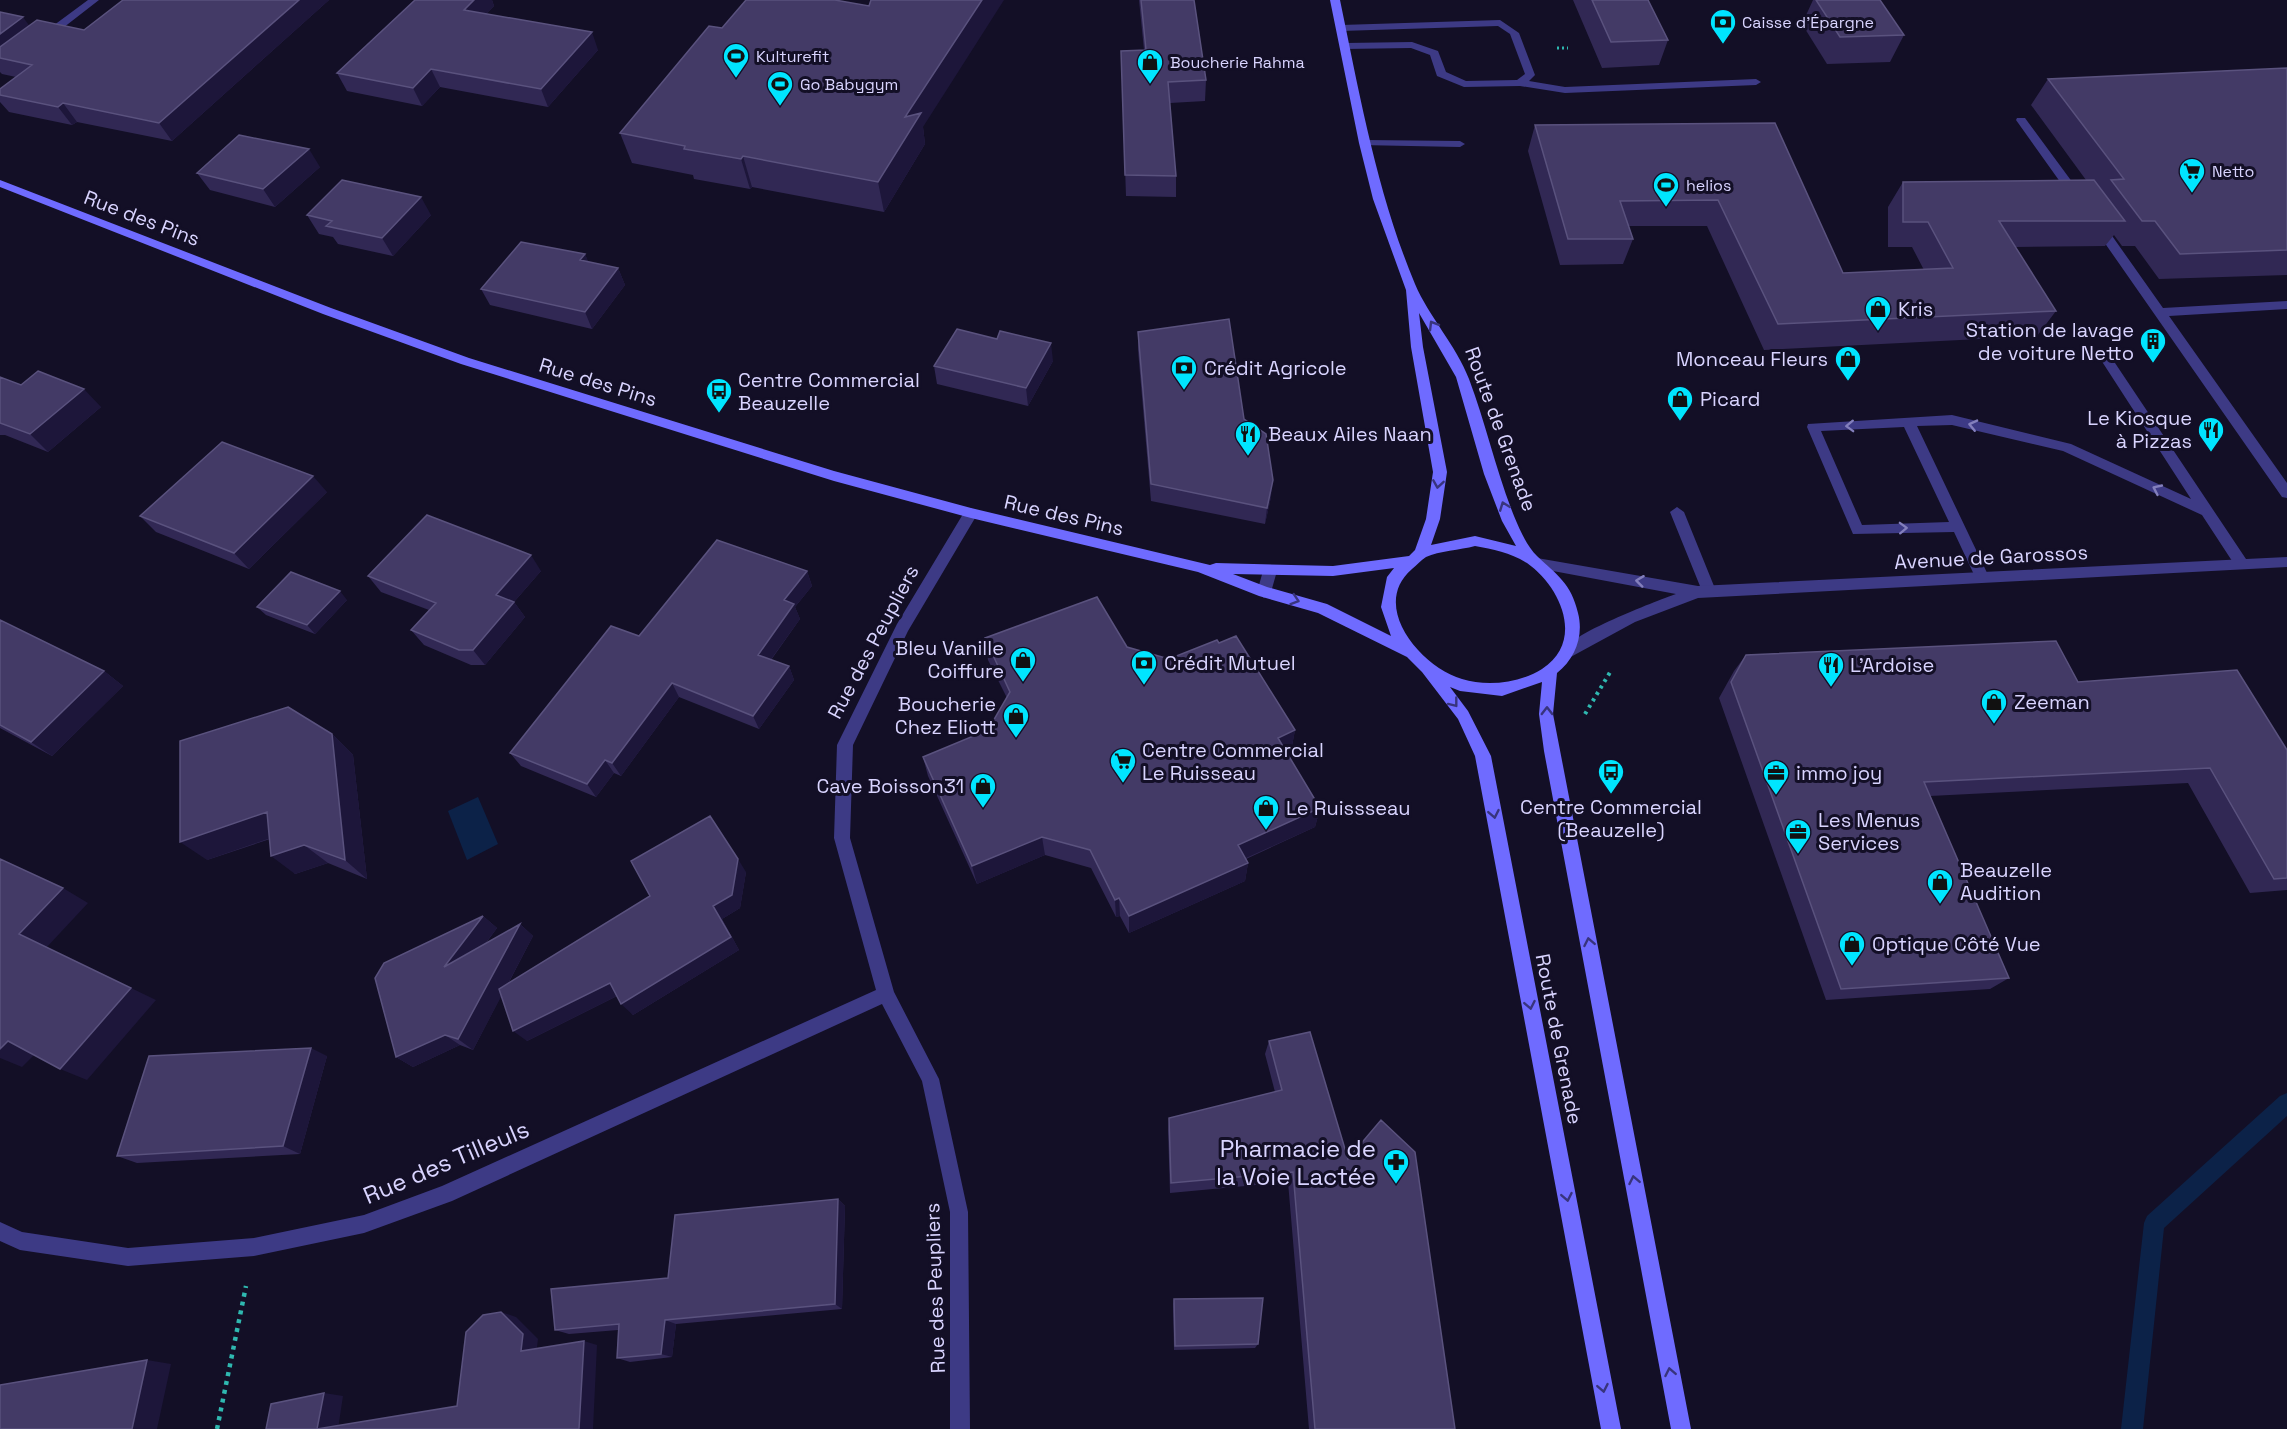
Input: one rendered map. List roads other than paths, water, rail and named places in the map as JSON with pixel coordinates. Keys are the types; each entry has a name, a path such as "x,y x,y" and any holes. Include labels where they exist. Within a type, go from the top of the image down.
{"main road":[{"name":"Route de Grenade","path":"1335,0 1364,143 1379,199 1410,286 1462,377 1491,474 1509,521 1534,560"},
{"name":"Rue des Pins","path":"0,183 465,361 834,476 971,513 1200,567 1264,592 1322,608 1407,651"},
{"name":"Route de Grenade","path":"1410,286 1417,348 1440,472 1433,519 1422,551"},
{"path":"1475,541 1503,546 1534,560 1563,590 1574,621 1567,653 1550,671 1534,681 1514,687 1493,689 1471,687 1429,671 1407,651 1396,636 1389,620 1387,603 1390,587 1397,573 1422,551 1447,542 1475,541"},
{"name":"Rue des Pins","path":"1200,567 1270,572 1333,571 1408,561"},
{"name":"Route de Grenade","path":"1429,671 1463,715 1483,756 1611,1429"},
{"path":"1550,671 1546,714 1552,751 1681,1429"}],"street":[{"path":"38,42 94,0"},
{"path":"1341,28 1500,23 1514,33 1530,75 1520,83"},
{"path":"1345,46 1412,45 1434,53 1441,74 1464,84 1520,83 1565,90 1756,81"},
{"path":"2021,120 2162,312 2287,493"},
{"path":"1364,143 1460,144"},
{"path":"2162,312 2287,305"},
{"path":"2107,360 2241,563"},
{"path":"1958,527 1858,530 1813,427 1909,424 1952,420 2066,447 2210,513"},
{"path":"1909,424 1982,577"},
{"path":"1677,512 1703,592"},
{"name":"Rue des Peupliers","path":"960,1429 959,1212 930,1079 886,994 842,838 845,745 902,628 971,513"},
{"name":"Avenue de Garossos","path":"1534,560 1703,592 2287,562"},
{"path":"1264,592 1270,572"},
{"name":"Avenue de Garossos","path":"1567,653 1606,628 1649,609 1703,592"},
{"name":"Rue des Tilleuls","path":"0,1231 20,1241 128,1257 254,1248 364,1224 445,1194 886,994"}],"water":[{"path":"478,797 498,844 467,860 448,811"}],"waterway":[{"path":"2132,1429 2154,1223 2287,1103"}],"place":[{"name":"Caisse d'Épargne","path":"1723,45"},
{"name":"Kulturefit","path":"736,79"},
{"name":"Boucherie Rahma","path":"1150,85"},
{"name":"Go Babygym","path":"780,107"},
{"name":"Netto","path":"2192,194"},
{"name":"helios","path":"1666,208"},
{"name":"Kris","path":"1878,332"},
{"name":"Station de lavage de voiture Netto","path":"2153,364"},
{"name":"Monceau Fleurs","path":"1848,382"},
{"name":"Crédit Agricole","path":"1184,391"},
{"name":"Centre Commercial Beauzelle","path":"719,414"},
{"name":"Picard","path":"1680,422"},
{"name":"Le Kiosque à Pizzas","path":"2211,453"},
{"name":"Beaux Ailes Naan","path":"1248,457"},
{"name":"Bleu Vanille Coiffure","path":"1023,683"},
{"name":"Crédit Mutuel","path":"1144,686"},
{"name":"L'Ardoise","path":"1831,688"},
{"name":"Zeeman","path":"1994,725"},
{"name":"Boucherie Chez Eliott","path":"1016,739"},
{"name":"Centre Commercial Le Ruisseau","path":"1123,784"},
{"name":"Centre Commercial (Beauzelle)","path":"1611,795"},
{"name":"immo joy","path":"1776,796"},
{"name":"Cave Boisson31","path":"983,809"},
{"name":"Le Ruissseau","path":"1266,831"},
{"name":"Les Menus Services","path":"1798,855"},
{"name":"Beauzelle Audition","path":"1940,905"},
{"name":"Optique Côté Vue","path":"1852,967"},
{"name":"Pharmacie de la Voie Lactée","path":"1396,1185"}]}
